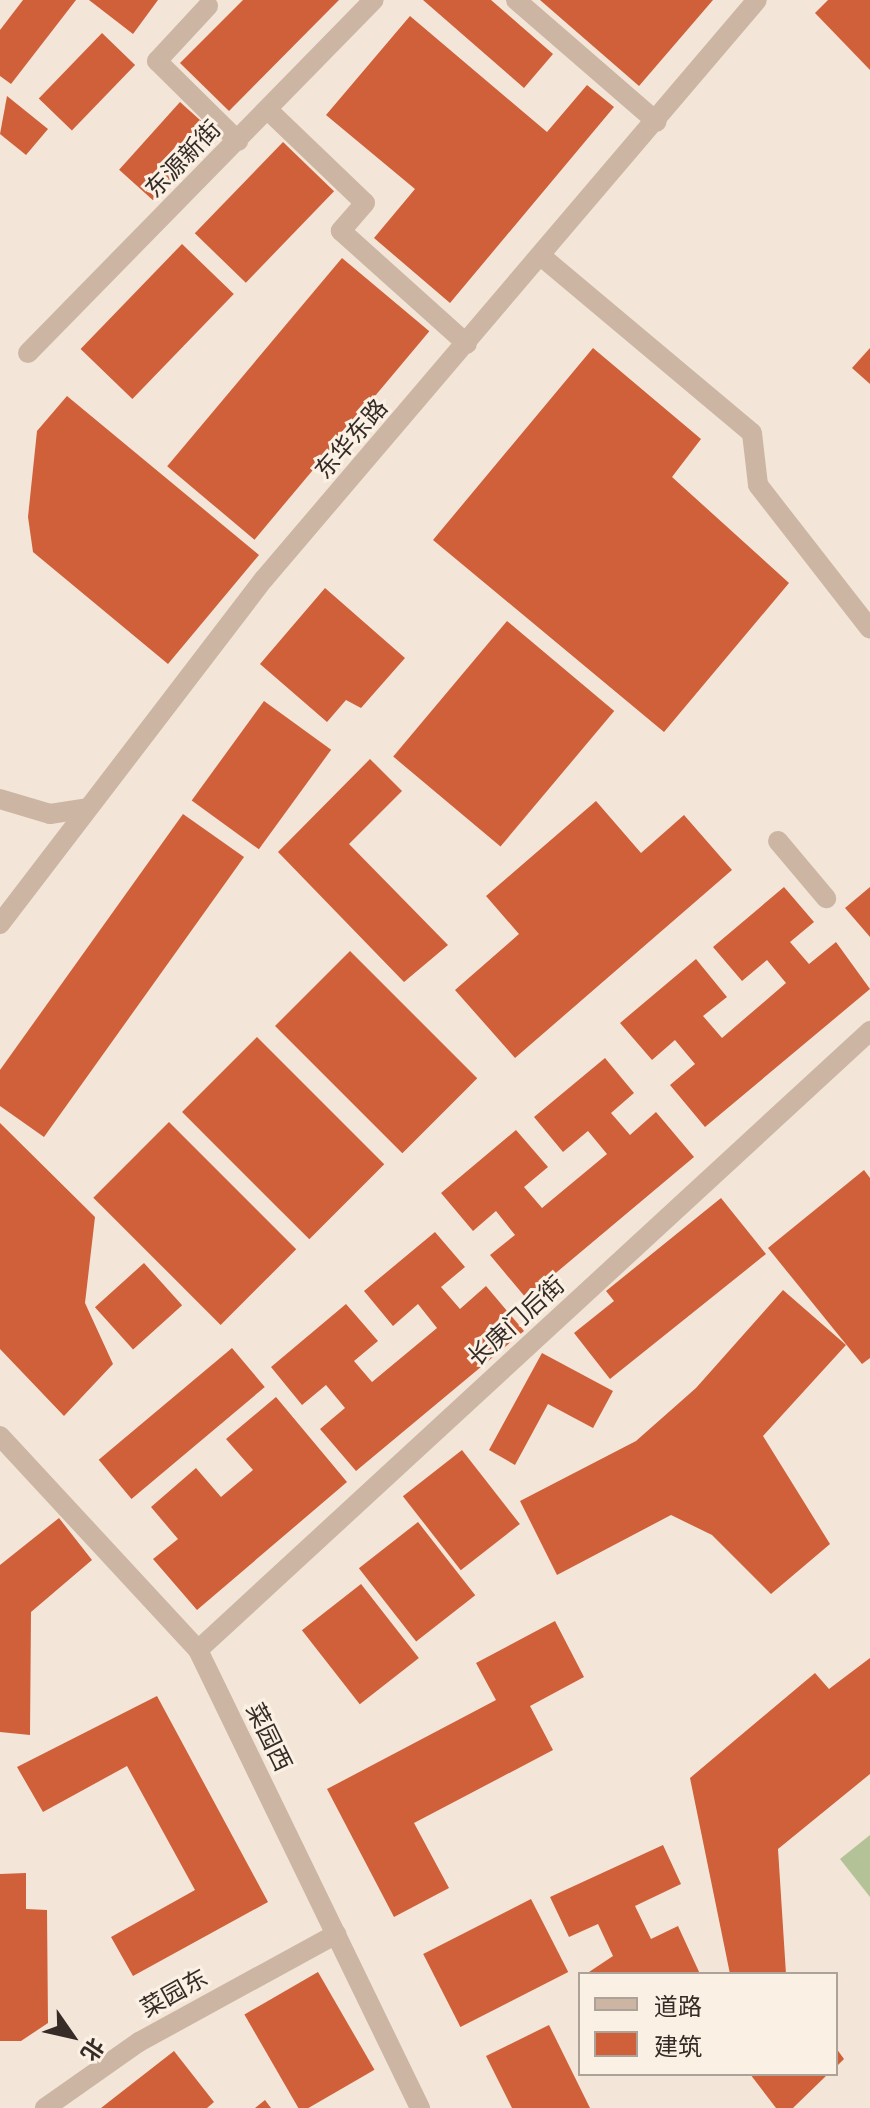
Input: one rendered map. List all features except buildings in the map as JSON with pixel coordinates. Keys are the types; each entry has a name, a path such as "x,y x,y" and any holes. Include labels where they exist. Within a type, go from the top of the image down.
{"street":[{"path":"516,0 657,122"},
{"name":"东华东路","path":"0,924 264,579 657,122 757,0"},
{"path":"208,2 157,61 238,141"},
{"name":"东源新街","path":"28,353 268,110 366,3"},
{"path":"268,110 365,203 341,231 467,344"},
{"path":"541,256 752,433 758,485 870,629"},
{"path":"0,799 42,813 88,808"},
{"path":"778,841 826,898"},
{"name":"长庚门后街","path":"198,1650 870,1031"},
{"name":"菜园西","path":"0,1436 198,1650 420,2108"},
{"name":"菜园东","path":"45,2108 139,2042 336,1934"}],"green space":[{"path":"870,1835 870,1897 840,1859"}]}
